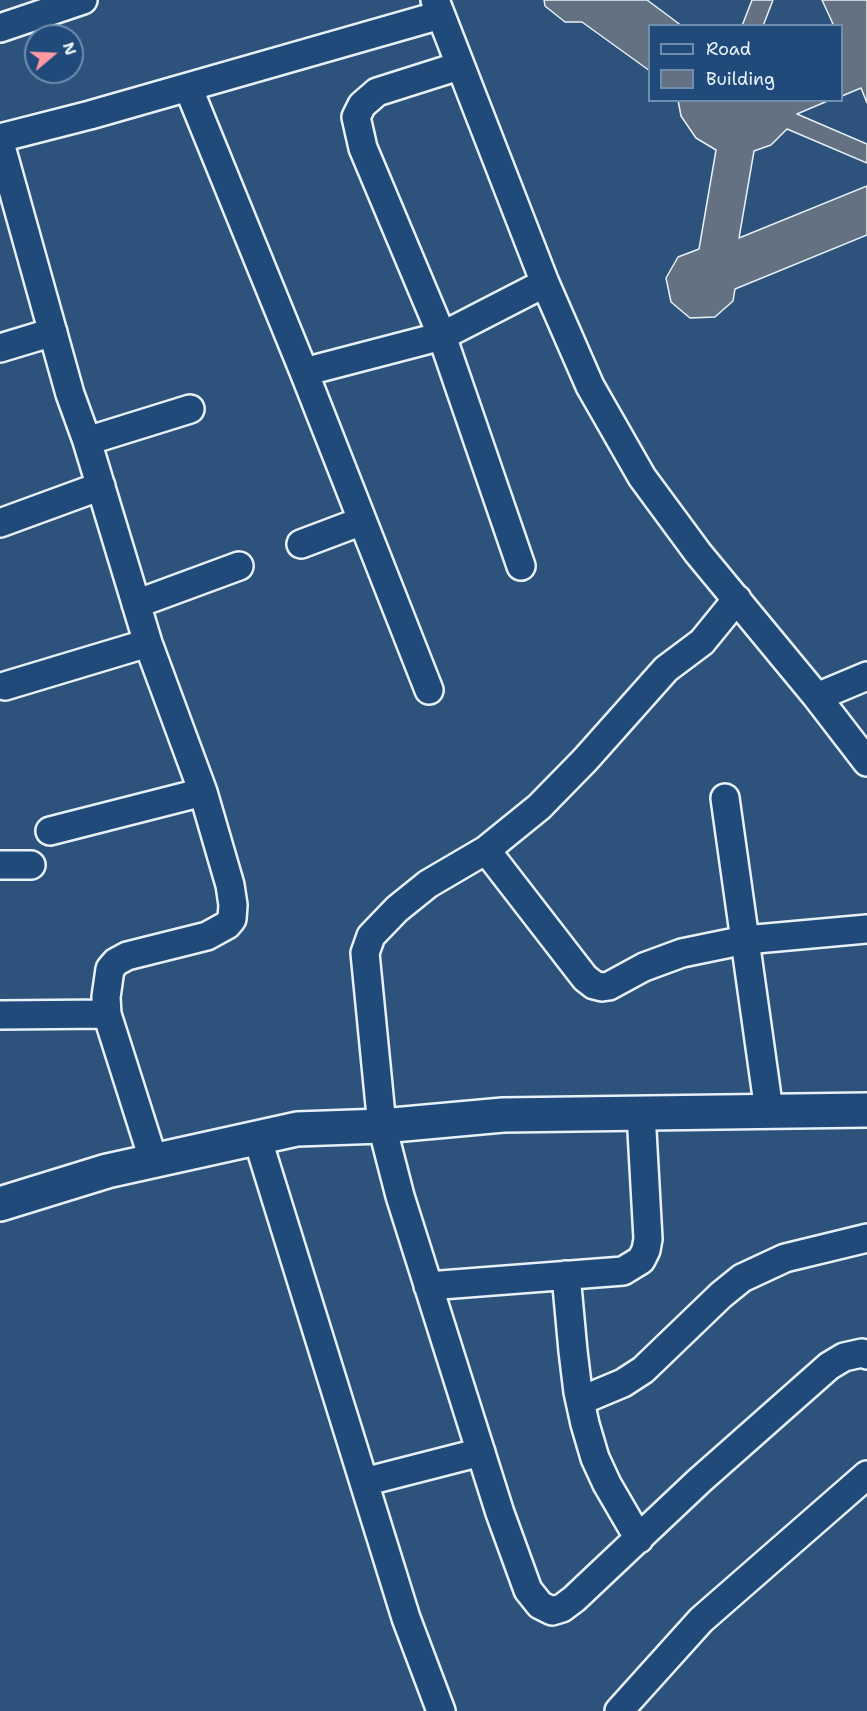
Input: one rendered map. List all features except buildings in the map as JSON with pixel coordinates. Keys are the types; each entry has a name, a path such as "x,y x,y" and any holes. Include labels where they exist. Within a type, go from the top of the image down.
{"street":[{"path":"0,28 84,0"},
{"path":"0,138 188,87 438,8 545,283 590,386 642,477 698,553 817,697 867,762"},
{"path":"459,66 377,92 362,105 356,117 363,148 442,336 521,566"},
{"path":"188,87 304,372 429,690"},
{"path":"0,143 5,178 70,394 87,441 148,643 203,792 230,885 233,905 232,919 227,925 207,936 127,956 116,962 110,969 107,980 107,1014 153,1159"},
{"path":"304,372 442,336 545,283"},
{"path":"0,348 53,332"},
{"path":"87,441 190,408"},
{"path":"0,523 101,486"},
{"path":"300,544 362,521"},
{"path":"136,604 239,566"},
{"path":"737,599 702,642 666,669 562,784 523,822 486,850 428,884 371,936 365,953 382,1126 400,1196 428,1286 528,1590 540,1605 552,1611 562,1608 574,1599 699,1481 829,1366 844,1357 862,1353 867,1355"},
{"path":"5,686 148,643"},
{"path":"817,697 867,676"},
{"path":"50,831 203,792"},
{"path":"725,798 769,1112"},
{"path":"486,850 585,978 594,985 609,986 664,958 745,940 867,929"},
{"path":"0,865 31,865"},
{"path":"0,1015 107,1014"},
{"path":"0,1204 153,1159 297,1129 382,1126 503,1115 867,1110"},
{"path":"428,1286 623,1271 641,1260 648,1239 641,1113"},
{"path":"257,1137 406,1618 441,1711"},
{"path":"580,1401 623,1383 643,1370 721,1295 742,1278 785,1258 867,1238"},
{"path":"566,1275 580,1401 595,1458 607,1484 639,1539"},
{"path":"364,1482 481,1452"},
{"path":"620,1711 701,1620 867,1475"}]}
